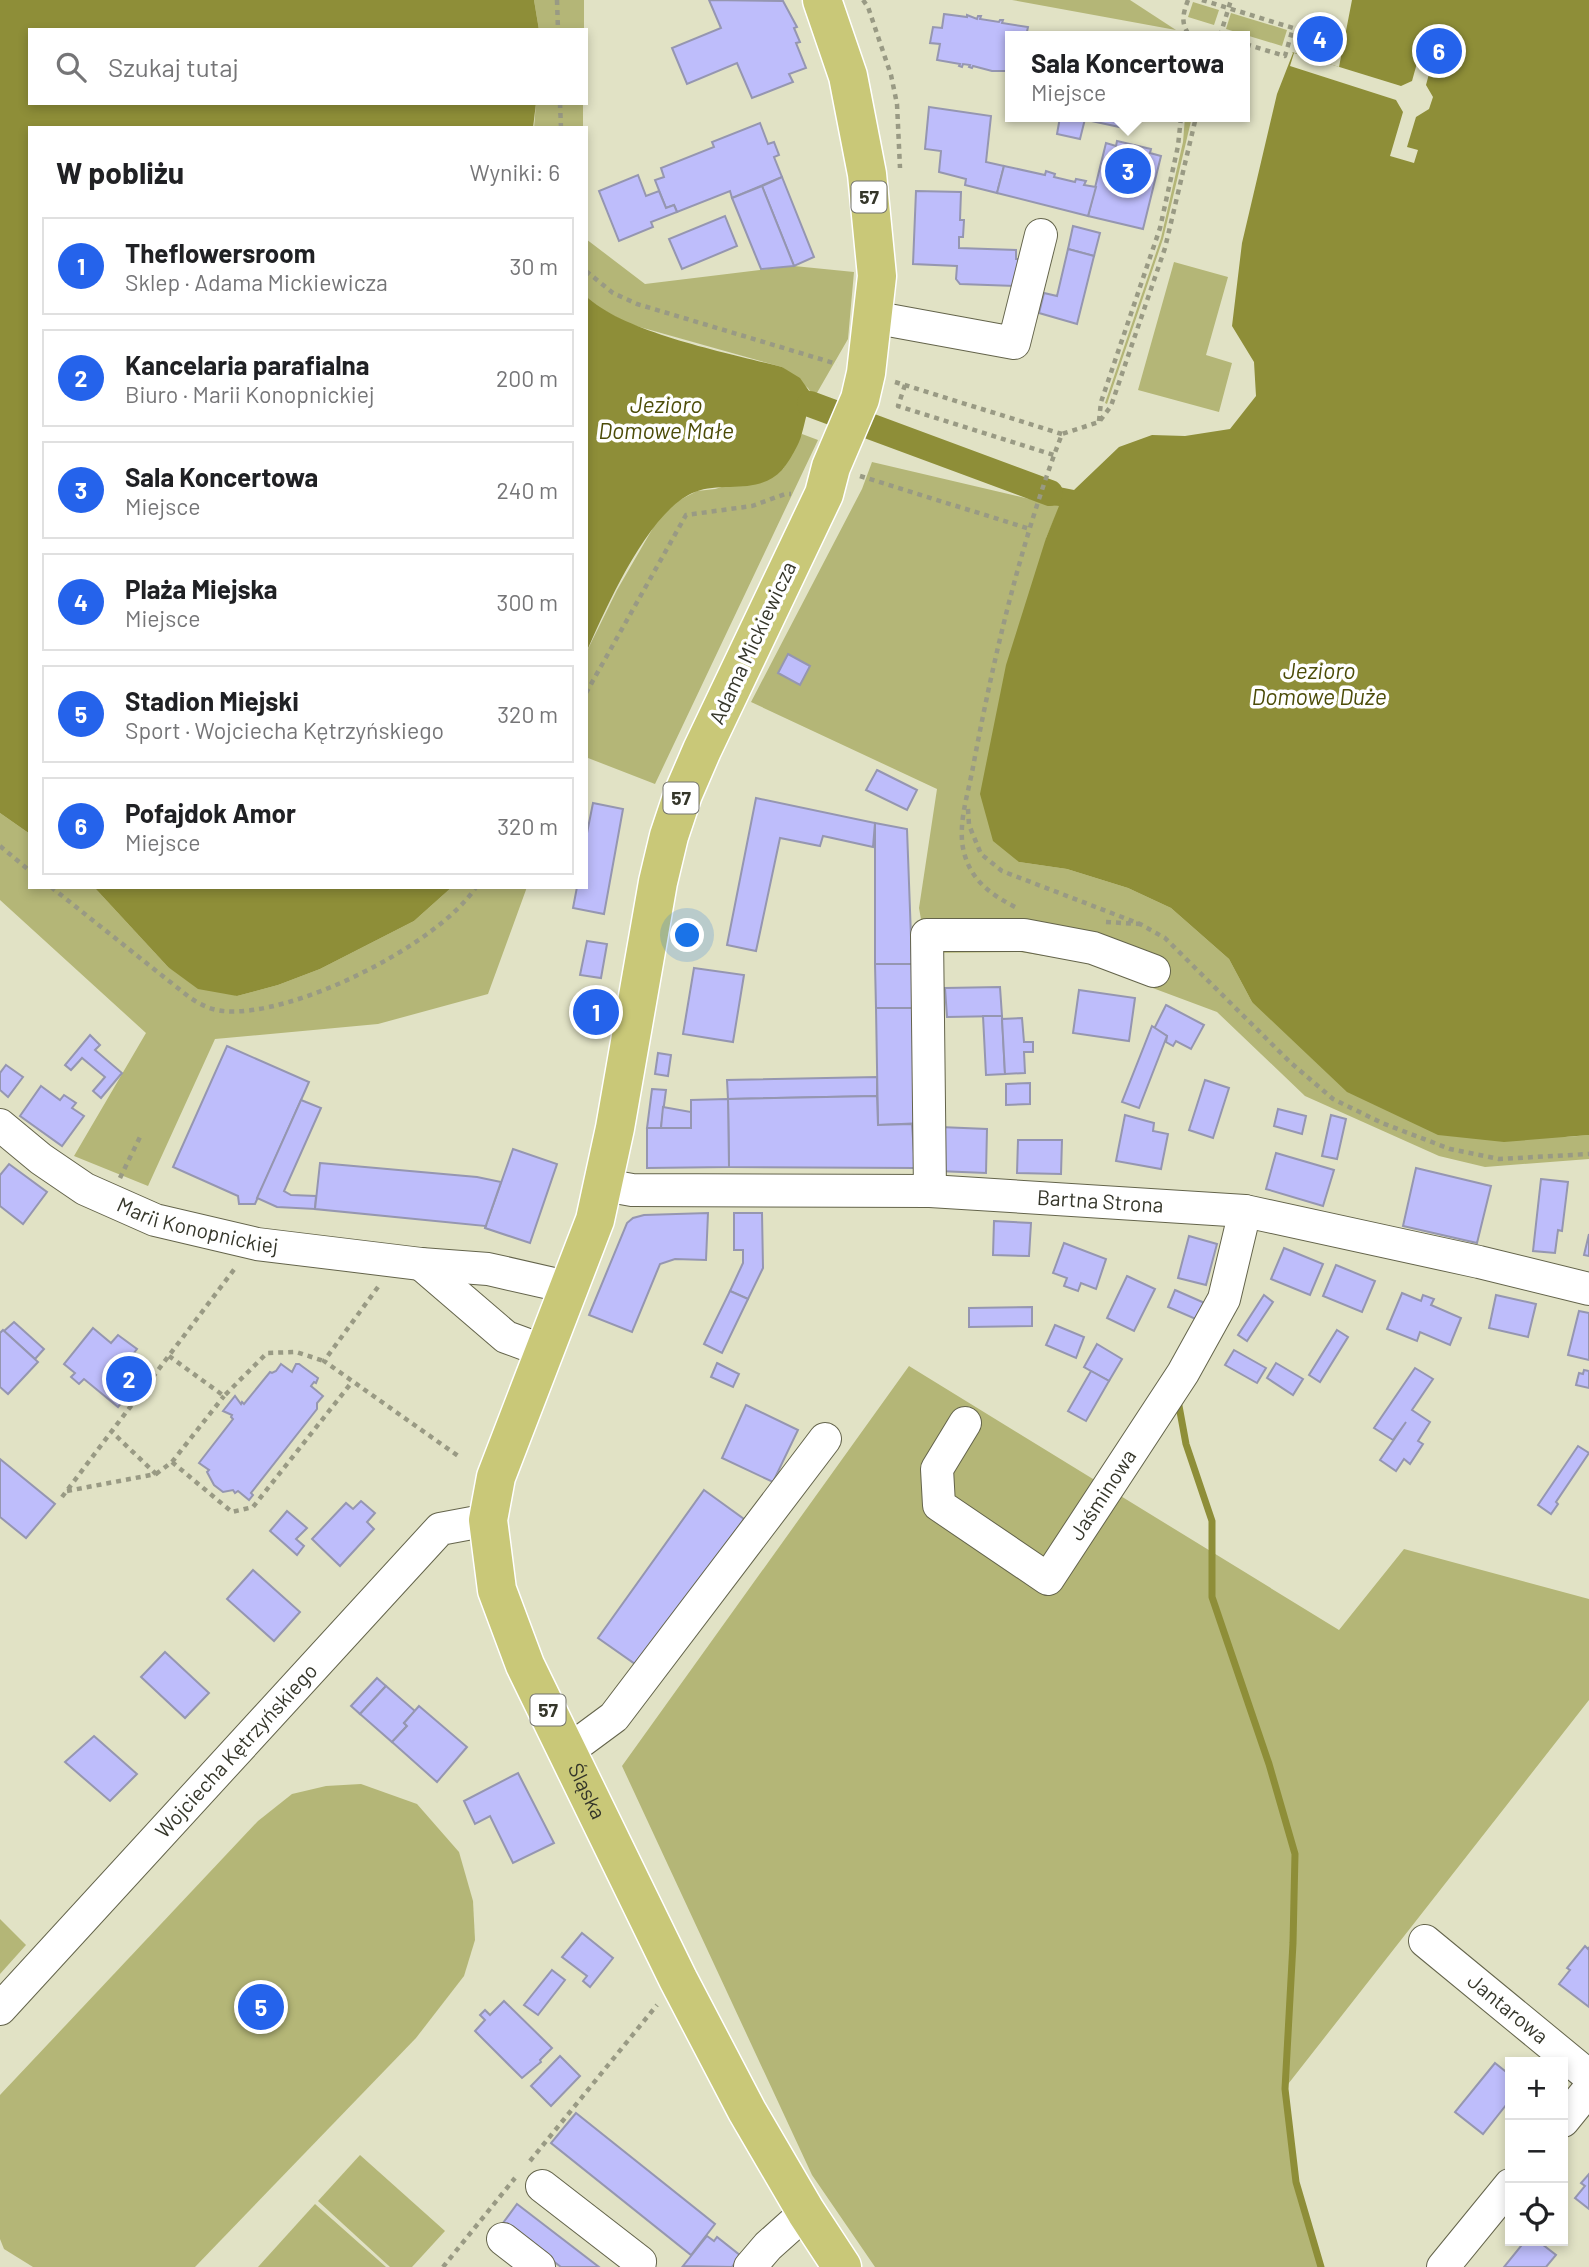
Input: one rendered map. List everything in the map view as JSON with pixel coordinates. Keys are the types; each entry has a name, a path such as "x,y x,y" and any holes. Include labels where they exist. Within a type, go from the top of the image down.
{"main road":[{"name":"Adama Mickiewicza","path":"568,1287 595,1220 604,1185 632,1041 658,882 669,836 697,761 824,494 863,386 877,276 867,174 848,76 822,0"},
{"name":"Śląska","path":"568,1287 495,1477 488,1520 497,1590 525,1665 678,1979 747,2111 806,2212 842,2267"}],"street":[{"path":"872,317 1014,343 1041,235"},
{"path":"930,1191 927,935 1024,935 1093,947 1154,971"},
{"name":"Marii Konopnickiej","path":"0,1125 41,1159 85,1189 155,1220 257,1244 421,1264 488,1269 568,1287"},
{"name":"Bartna Strona","path":"604,1185 632,1190 930,1191 1245,1211 1589,1289"},
{"name":"Jaśminowa","path":"965,1423 937,1469 939,1505 1048,1578 1184,1373 1224,1299 1245,1211"},
{"path":"421,1264 506,1337 544,1351"},
{"path":"568,1751 614,1717 825,1438"},
{"name":"Wojciecha Kętrzyńskiego","path":"0,2009 439,1530 488,1520"},
{"name":"Jantarowa","path":"1425,1941 1589,2076"},
{"path":"1568,2114 1589,2089"},
{"path":"530,2174 640,2262 639,2267"},
{"path":"1443,2267 1505,2191"},
{"path":"750,2267 768,2246 806,2212"},
{"path":"503,2239 539,2267"}],"path":[{"path":"557,0 558,28"},
{"path":"1187,31 1182,16 1188,0"},
{"path":"1202,0 1293,28 1285,56 1250,46"},
{"path":"1221,31 1230,0"},
{"path":"560,105 561,126"},
{"path":"1099,422 1101,402 1160,228 1178,146 1180,122"},
{"path":"588,273 613,293 637,304 863,386 905,385 1062,434 1099,422 1111,406 1165,248 1195,122"},
{"path":"905,385 898,406 1053,457"},
{"path":"1026,912 997,898 975,879 964,854 962,826 982,720 1030,529 1062,434"},
{"path":"838,453 1030,529"},
{"path":"588,689 685,514 752,506 785,494 794,494"},
{"path":"967,802 969,825 981,854 1002,871 1140,923 1165,938 1290,1062 1333,1099 1382,1123 1450,1149 1499,1159 1589,1154"},
{"path":"0,846 28,869"},
{"path":"54,889 189,997 199,1004 223,1011 270,1007 323,990 376,966 425,938 454,914 474,889"},
{"path":"1101,921 1140,923"},
{"path":"121,1176 141,1135"},
{"path":"62,1497 241,1261"},
{"path":"324,1362 385,1278"},
{"path":"66,1491 156,1474 172,1462 224,1396 267,1353 296,1352 324,1362 461,1458"},
{"path":"169,1356 224,1396"},
{"path":"172,1462 232,1512 253,1507 352,1382"},
{"path":"112,1432 156,1474"},
{"path":"443,2267 530,2174 658,2004"}],"green space":[{"path":"534,0 584,0 584,28 539,28"},
{"path":"1012,0 1130,0 1176,30"},
{"path":"1193,2 1219,10 1214,25 1188,17"},
{"path":"1231,13 1287,30 1282,46 1250,36 1250,31 1226,29"},
{"path":"536,105 583,105 583,126 534,126"},
{"path":"1185,122 1191,122 1163,239 1107,404 1105,403 1161,238 1183,142"},
{"path":"588,241 645,284 794,266 854,272 848,339 814,398 808,388 782,367 629,324 598,307 588,298"},
{"path":"1174,262 1228,277 1206,355 1232,363 1219,412 1138,390"},
{"path":"802,434 818,440 655,784 588,758 588,649 617,590 657,521 676,502 697,491 715,489 783,469"},
{"path":"872,462 1060,506 1046,538 1019,862 1067,869 1128,888 1171,908 1229,959 1252,1002 1567,1137 1589,1135 1589,1159 1485,1167 1439,1156 1305,1096 1217,1012 1083,962 1020,952 927,953 919,908 937,789 751,702 862,489"},
{"path":"0,813 28,833 28,889 96,889 168,967 237,996 278,985 320,969 414,921 450,889 526,889 488,994 378,1024 215,1039 148,1186 74,1156 146,1033 0,900"},
{"path":"909,1366 1339,1630 1404,1549 1589,1599 1589,1700 1285,2088 1296,2182 1321,2267 875,2267 812,2175 622,1766"},
{"path":"361,1784 417,1804 459,1852 473,1901 475,1940 464,1976 416,2038 195,2267 33,2267 4,2249 0,2239 0,2095 258,1821 292,1794 326,1786"},
{"path":"0,1919 26,1945 0,1974"},
{"path":"360,2155 445,2231 412,2267 390,2267 318,2201"},
{"path":"315,2204 386,2267 258,2267"}],"water":[{"path":"0,0 534,0 539,28 28,28 28,105 536,105 533,126 28,126 28,833 0,813"},
{"name":"Jezioro Domowe Duże","path":"1352,0 1589,0 1589,1135 1504,1142 1438,1135 1347,1092 1252,1002 1229,959 1171,908 1128,888 1067,869 1019,862 993,841 980,794 1006,665 1046,538 1059,506 1049,505 1054,486 1074,490 1119,447 1152,435 1185,436 1230,429 1256,396 1254,362 1232,326 1242,243 1277,94 1292,52 1339,67"},
{"name":"Jezioro Domowe Małe","path":"588,298 625,321 651,331 782,367 800,378 814,398 797,447 785,467 762,483 706,489 678,502 661,518 646,539 605,611 588,649"},
{"path":"96,889 450,889 414,921 320,969 278,985 237,996 198,989 168,967"}],"pier":[{"path":"1424,38 1449,46 1444,61 1433,59 1426,85 1433,97 1429,109 1416,117 1407,147 1418,150 1414,163 1390,156 1403,112 1396,100 1290,66 1294,53 1401,86 1412,81"}],"building":[{"path":"709,0 783,1 797,27 794,28 800,42 796,43 806,68 789,74 793,82 752,98 737,63 687,84 672,48 721,28"},
{"path":"944,14 967,15 977,19 981,16 980,19 999,22 1003,20 1002,23 1028,27 1027,31 1005,31 1005,71 972,68 963,64 962,67 960,64 937,60 940,44 930,43 933,27 942,28"},
{"path":"929,107 991,116 986,162 1004,166 997,193 965,185 966,179 939,172 941,151 925,149"},
{"path":"1059,122 1084,122 1080,139 1057,134"},
{"path":"1096,122 1126,122 1124,128"},
{"path":"760,123 768,144 774,142 779,155 774,157 782,177 732,198 730,191 677,212 674,205 666,208 655,180 664,177 661,168 714,147 712,142"},
{"path":"1117,141 1151,149 1150,153 1161,156 1143,229 1088,216 1106,143 1116,146"},
{"path":"1004,166 1045,175 1046,171 1055,174 1054,177 1075,182 1076,179 1086,181 1084,185 1096,187 1088,216 997,193"},
{"path":"638,175 646,196 659,191 666,208 674,205 677,212 651,222 653,227 619,241 599,191"},
{"path":"782,177 814,257 794,266 762,186"},
{"path":"762,186 794,266 761,269 732,198"},
{"path":"916,191 961,192 960,220 964,220 959,248 1016,250 1016,259 1021,259 1015,286 960,284 956,279 957,266 913,264"},
{"path":"725,216 737,246 682,269 669,239"},
{"path":"1073,226 1100,233 1094,256 1068,249"},
{"path":"1068,249 1094,256 1077,324 1039,313 1044,293 1057,296"},
{"path":"788,654 810,666 800,685 778,673"},
{"path":"877,770 917,790 907,810 866,790"},
{"path":"756,798 875,823 873,847 823,836 820,846 780,838 756,951 727,945"},
{"path":"593,803 623,809 604,914 573,908 577,889 588,889 588,828"},
{"path":"875,823 907,829 912,964 875,964"},
{"path":"587,941 607,944 601,978 580,975"},
{"path":"875,964 922,964 922,1008 876,1008"},
{"path":"694,968 744,975 733,1042 683,1034"},
{"path":"1000,987 1002,1016 947,1017 945,988"},
{"path":"1079,990 1135,998 1129,1041 1073,1033"},
{"path":"592,1003 603,1006 600,1021 589,1019"},
{"path":"1166,1005 1204,1025 1191,1049 1176,1041 1173,1046 1166,1042 1167,1036 1154,1029"},
{"path":"876,1008 922,1008 924,1123 878,1125"},
{"path":"983,1016 1002,1016 1005,1074 986,1075"},
{"path":"1022,1018 1024,1042 1033,1042 1033,1052 1024,1052 1025,1073 1005,1074 1002,1019"},
{"path":"1152,1026 1167,1036 1139,1108 1122,1102"},
{"path":"90,1035 100,1045 95,1050 122,1073 101,1098 93,1091 105,1077 82,1058 71,1070 65,1065"},
{"path":"227,1046 309,1082 255,1204 239,1204 238,1196 173,1167"},
{"path":"658,1053 671,1055 668,1076 655,1074"},
{"path":"6,1065 23,1077 8,1097 0,1090 0,1073"},
{"path":"877,1077 877,1096 728,1099 727,1080"},
{"path":"1205,1080 1229,1088 1213,1138 1189,1130"},
{"path":"1030,1083 1030,1104 1006,1105 1006,1084"},
{"path":"41,1086 60,1100 64,1095 76,1103 72,1108 84,1116 62,1146 20,1116"},
{"path":"652,1089 666,1090 661,1128 647,1128"},
{"path":"877,1096 878,1125 912,1124 915,1168 729,1167 728,1099"},
{"path":"728,1099 729,1167 647,1168 647,1128 691,1128 691,1100"},
{"path":"301,1100 321,1108 284,1191 291,1195 316,1196 315,1209 277,1207 257,1198"},
{"path":"663,1107 691,1112 691,1128 661,1128"},
{"path":"1278,1109 1306,1116 1302,1134 1274,1126"},
{"path":"1125,1115 1154,1123 1153,1131 1168,1134 1161,1169 1116,1161"},
{"path":"1331,1115 1346,1119 1337,1159 1322,1156"},
{"path":"940,1127 987,1129 986,1173 938,1171"},
{"path":"1018,1140 1062,1140 1061,1174 1017,1173"},
{"path":"513,1149 557,1164 530,1243 485,1228"},
{"path":"1276,1153 1334,1170 1323,1206 1266,1189"},
{"path":"320,1163 477,1177 501,1182 486,1226 315,1209"},
{"path":"9,1164 47,1192 23,1224 0,1206 0,1175"},
{"path":"1416,1168 1491,1186 1477,1243 1403,1226"},
{"path":"1541,1179 1568,1182 1562,1231 1558,1230 1555,1253 1533,1251"},
{"path":"708,1213 706,1260 675,1259 660,1264 632,1332 589,1315 627,1223 644,1215"},
{"path":"734,1213 762,1213 763,1268 748,1299 730,1291 743,1263 743,1250 734,1250"},
{"path":"994,1221 1031,1223 1029,1256 993,1255"},
{"path":"1589,1234 1589,1256 1584,1255"},
{"path":"1189,1236 1217,1244 1206,1285 1178,1278"},
{"path":"1064,1243 1106,1259 1096,1289 1081,1283 1078,1291 1064,1286 1067,1278 1053,1273"},
{"path":"1284,1248 1323,1264 1310,1295 1271,1279"},
{"path":"1336,1265 1375,1281 1362,1312 1323,1296"},
{"path":"1127,1276 1155,1289 1134,1331 1107,1318"},
{"path":"1175,1290 1207,1304 1198,1320 1168,1307"},
{"path":"730,1291 748,1299 722,1353 704,1344"},
{"path":"1402,1293 1421,1301 1423,1295 1434,1299 1431,1305 1461,1318 1450,1345 1420,1332 1417,1341 1387,1329"},
{"path":"1264,1295 1273,1302 1247,1341 1238,1335"},
{"path":"1496,1295 1536,1304 1528,1337 1489,1328"},
{"path":"1032,1307 1032,1326 969,1327 969,1308"},
{"path":"1579,1311 1589,1313 1589,1360 1568,1355"},
{"path":"14,1322 44,1349 35,1359 4,1331"},
{"path":"1055,1325 1084,1337 1076,1358 1046,1345"},
{"path":"93,1328 111,1343 118,1335 137,1349 130,1358 147,1372 118,1407 84,1379 79,1384 71,1377 75,1373 64,1364"},
{"path":"3,1330 38,1362 8,1394 0,1387 0,1333"},
{"path":"1337,1330 1348,1337 1320,1382 1309,1375"},
{"path":"1097,1344 1122,1359 1109,1381 1084,1367"},
{"path":"1234,1350 1266,1368 1257,1383 1225,1365"},
{"path":"717,1363 739,1374 733,1387 711,1377"},
{"path":"1276,1363 1303,1379 1293,1395 1267,1378"},
{"path":"281,1364 292,1372 296,1364 299,1364 318,1378 311,1386 323,1396 317,1403 317,1409 251,1493 253,1495 249,1500 238,1491 223,1492 214,1485 207,1472 209,1470 199,1463 233,1419 232,1415 223,1411 235,1396 244,1404 270,1372 276,1371"},
{"path":"1415,1368 1433,1379 1412,1410 1430,1422 1418,1441 1423,1444 1410,1464 1404,1459 1396,1471 1380,1460 1406,1422 1393,1440 1374,1428"},
{"path":"1584,1370 1589,1371 1589,1388 1576,1385 1579,1373 1583,1374"},
{"path":"1091,1371 1109,1381 1086,1421 1068,1411"},
{"path":"746,1405 798,1430 773,1482 722,1458"},
{"path":"1578,1446 1589,1453 1556,1502 1558,1504 1551,1514 1538,1505"},
{"path":"0,1459 55,1504 26,1538 0,1517"},
{"path":"704,1490 744,1519 638,1666 598,1638"},
{"path":"361,1501 375,1513 367,1522 374,1529 340,1566 312,1539 346,1503 353,1509"},
{"path":"287,1511 307,1528 296,1539 304,1546 297,1555 270,1531"},
{"path":"253,1570 300,1612 274,1641 227,1599"},
{"path":"165,1652 209,1693 185,1718 141,1677"},
{"path":"377,1678 386,1686 360,1714 351,1706"},
{"path":"386,1686 415,1711 404,1723 407,1726 392,1742 360,1714"},
{"path":"419,1706 467,1747 437,1782 392,1742 407,1726 404,1723"},
{"path":"94,1736 137,1774 110,1801 65,1762"},
{"path":"518,1773 554,1843 513,1863 490,1816 475,1824 464,1801"},
{"path":"582,1933 613,1958 590,1987 583,1981 587,1976 562,1957"},
{"path":"1585,1946 1588,1949 1589,1947 1589,2007 1559,1984 1570,1970 1567,1968"},
{"path":"552,1970 565,1980 538,2015 524,2005"},
{"path":"504,2001 552,2048 541,2062 522,2078 475,2031 485,2020 480,2015 485,2010 490,2015"},
{"path":"560,2056 580,2076 551,2106 531,2086"},
{"path":"1495,2063 1505,2071 1505,2106 1483,2134 1455,2112"},
{"path":"576,2113 715,2224 691,2255 551,2143"},
{"path":"1589,2174 1589,2209 1575,2198 1585,2186 1581,2183"},
{"path":"517,2204 599,2267 561,2267 503,2223"},
{"path":"707,2236 714,2241 717,2237 741,2256 732,2267 683,2266"},
{"path":"1521,2246 1544,2246 1556,2255 1546,2267 1504,2267"}],"waterway":[{"path":"810,404 1050,493"},
{"path":"1179,1406 1186,1444 1212,1521 1212,1597 1269,1764 1295,1854 1285,2089 1296,2182 1321,2267"}],"place":[{"name":"Plaża Miejska","path":"1320,39"},
{"name":"Pofajdok Amor","path":"1439,51"},
{"name":"Sala Koncertowa","path":"1128,171"},
{"name":"Theflowersroom","path":"596,1012"},
{"name":"Kancelaria parafialna","path":"129,1379"},
{"name":"Stadion Miejski","path":"261,2007"}]}
